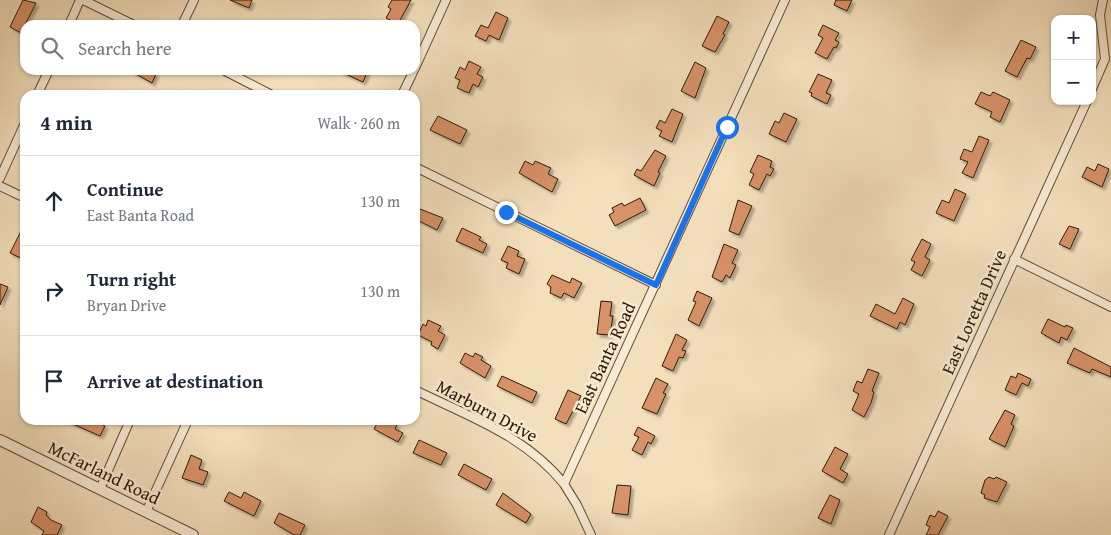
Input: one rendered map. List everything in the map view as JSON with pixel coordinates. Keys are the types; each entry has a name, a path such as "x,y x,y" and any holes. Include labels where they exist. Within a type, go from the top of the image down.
{"street":[{"path":"71,20 81,0 123,20"},
{"path":"184,20 194,0"},
{"path":"420,56 446,0"},
{"name":"East Banta Road","path":"564,484 785,0"},
{"path":"1096,81 1108,58 1100,15 1104,0"},
{"path":"39,90 47,75"},
{"path":"233,75 262,90"},
{"path":"404,90 411,75"},
{"name":"East Loretta Drive","path":"889,535 1085,105"},
{"path":"0,178 20,134"},
{"path":"420,169 656,285"},
{"path":"0,186 20,196"},
{"path":"1014,259 1111,307"},
{"name":"Marburn Drive","path":"420,392 514,439 541,459 564,484"},
{"path":"100,489 128,425"},
{"path":"146,512 186,425"},
{"name":"McFarland Road","path":"0,440 194,535"},
{"path":"564,484 577,505 591,535"}],"building":[{"path":"23,0 36,3 28,20 20,20 20,32 10,27"},
{"path":"230,0 252,0 249,8"},
{"path":"392,0 411,0 400,20 386,18 391,9 388,7"},
{"path":"836,0 852,0 847,11 834,5"},
{"path":"496,12 508,18 499,40 489,35 486,41 475,36 481,25 488,28"},
{"path":"717,16 729,22 723,34 725,35 715,52 702,46"},
{"path":"823,25 839,33 835,40 839,42 827,59 815,53 823,38 818,35"},
{"path":"1021,40 1036,47 1030,59 1027,58 1017,77 1005,71"},
{"path":"469,61 481,67 477,74 483,77 478,87 473,84 469,93 457,88 460,80 455,78 460,67 465,70"},
{"path":"695,62 706,68 695,98 681,91"},
{"path":"818,74 832,80 826,93 831,95 827,104 811,96 812,93 809,92"},
{"path":"138,75 156,75 152,83"},
{"path":"348,75 366,75 363,82"},
{"path":"981,92 990,96 993,92 1010,100 1000,122 990,117 992,112 975,104"},
{"path":"672,109 683,114 672,142 659,136 662,131 656,128 660,120 665,123"},
{"path":"784,113 797,119 786,142 769,134 775,121 779,123"},
{"path":"438,116 467,130 460,144 430,130"},
{"path":"979,136 989,140 973,178 962,173 968,162 960,159 964,149 972,152"},
{"path":"655,150 666,156 654,186 634,175 637,169 641,171"},
{"path":"758,155 772,161 770,167 774,169 770,176 767,174 759,190 749,185 754,174 750,172"},
{"path":"525,161 533,165 535,161 551,168 548,174 558,179 552,192 519,173"},
{"path":"1098,164 1109,169 1102,187 1082,177 1087,167 1095,171"},
{"path":"955,189 966,194 954,221 936,213 942,200 949,203"},
{"path":"640,198 646,210 615,226 609,215 614,212 612,208 622,203 624,206"},
{"path":"738,200 752,206 739,235 729,231"},
{"path":"420,209 443,218 437,230 420,222"},
{"path":"1069,226 1079,229 1070,249 1059,244"},
{"path":"462,228 481,237 479,240 487,244 483,253 456,241"},
{"path":"20,233 20,258 10,253"},
{"path":"922,239 931,244 925,257 930,260 922,276 911,270 915,262 911,260"},
{"path":"724,244 738,250 732,263 736,265 730,278 726,275 722,282 712,277"},
{"path":"508,246 519,251 517,256 525,259 519,274 506,268 508,263 501,260"},
{"path":"552,275 570,283 572,278 582,283 574,298 564,293 561,298 550,293 551,287 547,284"},
{"path":"0,284 8,287 0,305"},
{"path":"697,291 712,298 699,326 688,320 696,302 693,301"},
{"path":"903,298 914,304 905,325 900,322 897,329 870,316 876,304 895,314"},
{"path":"601,301 612,302 610,316 613,316 610,335 597,334"},
{"path":"1048,319 1065,327 1066,325 1073,328 1067,340 1061,337 1059,343 1041,333"},
{"path":"428,320 441,326 438,331 445,335 438,349 431,345 432,342 420,336 423,324 426,326"},
{"path":"676,334 687,340 682,350 686,351 683,358 679,357 673,371 662,366"},
{"path":"1074,348 1111,367 1111,377 1092,369 1090,373 1067,363"},
{"path":"465,353 473,357 475,353 483,357 481,360 491,366 485,378 460,363"},
{"path":"868,369 879,373 872,391 874,392 871,403 864,417 852,410 859,394 853,391 857,381 862,383"},
{"path":"1018,373 1031,379 1028,386 1022,383 1016,395 1005,390 1011,376 1016,378"},
{"path":"502,376 537,392 532,403 497,386"},
{"path":"656,378 668,384 663,393 666,394 657,414 642,408"},
{"path":"568,390 581,396 566,424 555,419"},
{"path":"1005,410 1015,415 1011,424 1014,426 1005,447 989,439"},
{"path":"75,425 103,425 105,426 100,436"},
{"path":"376,425 397,425 395,429 403,433 398,442 374,429"},
{"path":"638,427 655,436 651,444 648,442 642,455 632,450 639,437 634,435"},
{"path":"419,440 447,453 441,465 413,453"},
{"path":"835,447 848,454 840,469 848,474 843,483 822,471"},
{"path":"191,455 202,460 199,469 208,472 203,485 182,478"},
{"path":"464,464 492,479 486,490 458,475"},
{"path":"989,477 994,479 996,477 1007,482 997,502 984,498 985,495 981,493 985,480"},
{"path":"617,485 631,486 628,515 612,513"},
{"path":"229,492 241,498 244,492 261,501 254,516 224,501"},
{"path":"503,493 531,514 526,523 496,505"},
{"path":"830,495 840,500 831,524 818,518"},
{"path":"38,507 47,512 46,515 51,520 62,525 57,535 42,535 44,531 31,522"},
{"path":"938,511 948,516 938,535 926,535 930,527 926,525 930,515 935,517"},
{"path":"279,513 305,525 300,535 294,535 274,523"}],"route":[{"path":"506,212 656,285 727,127"}]}
